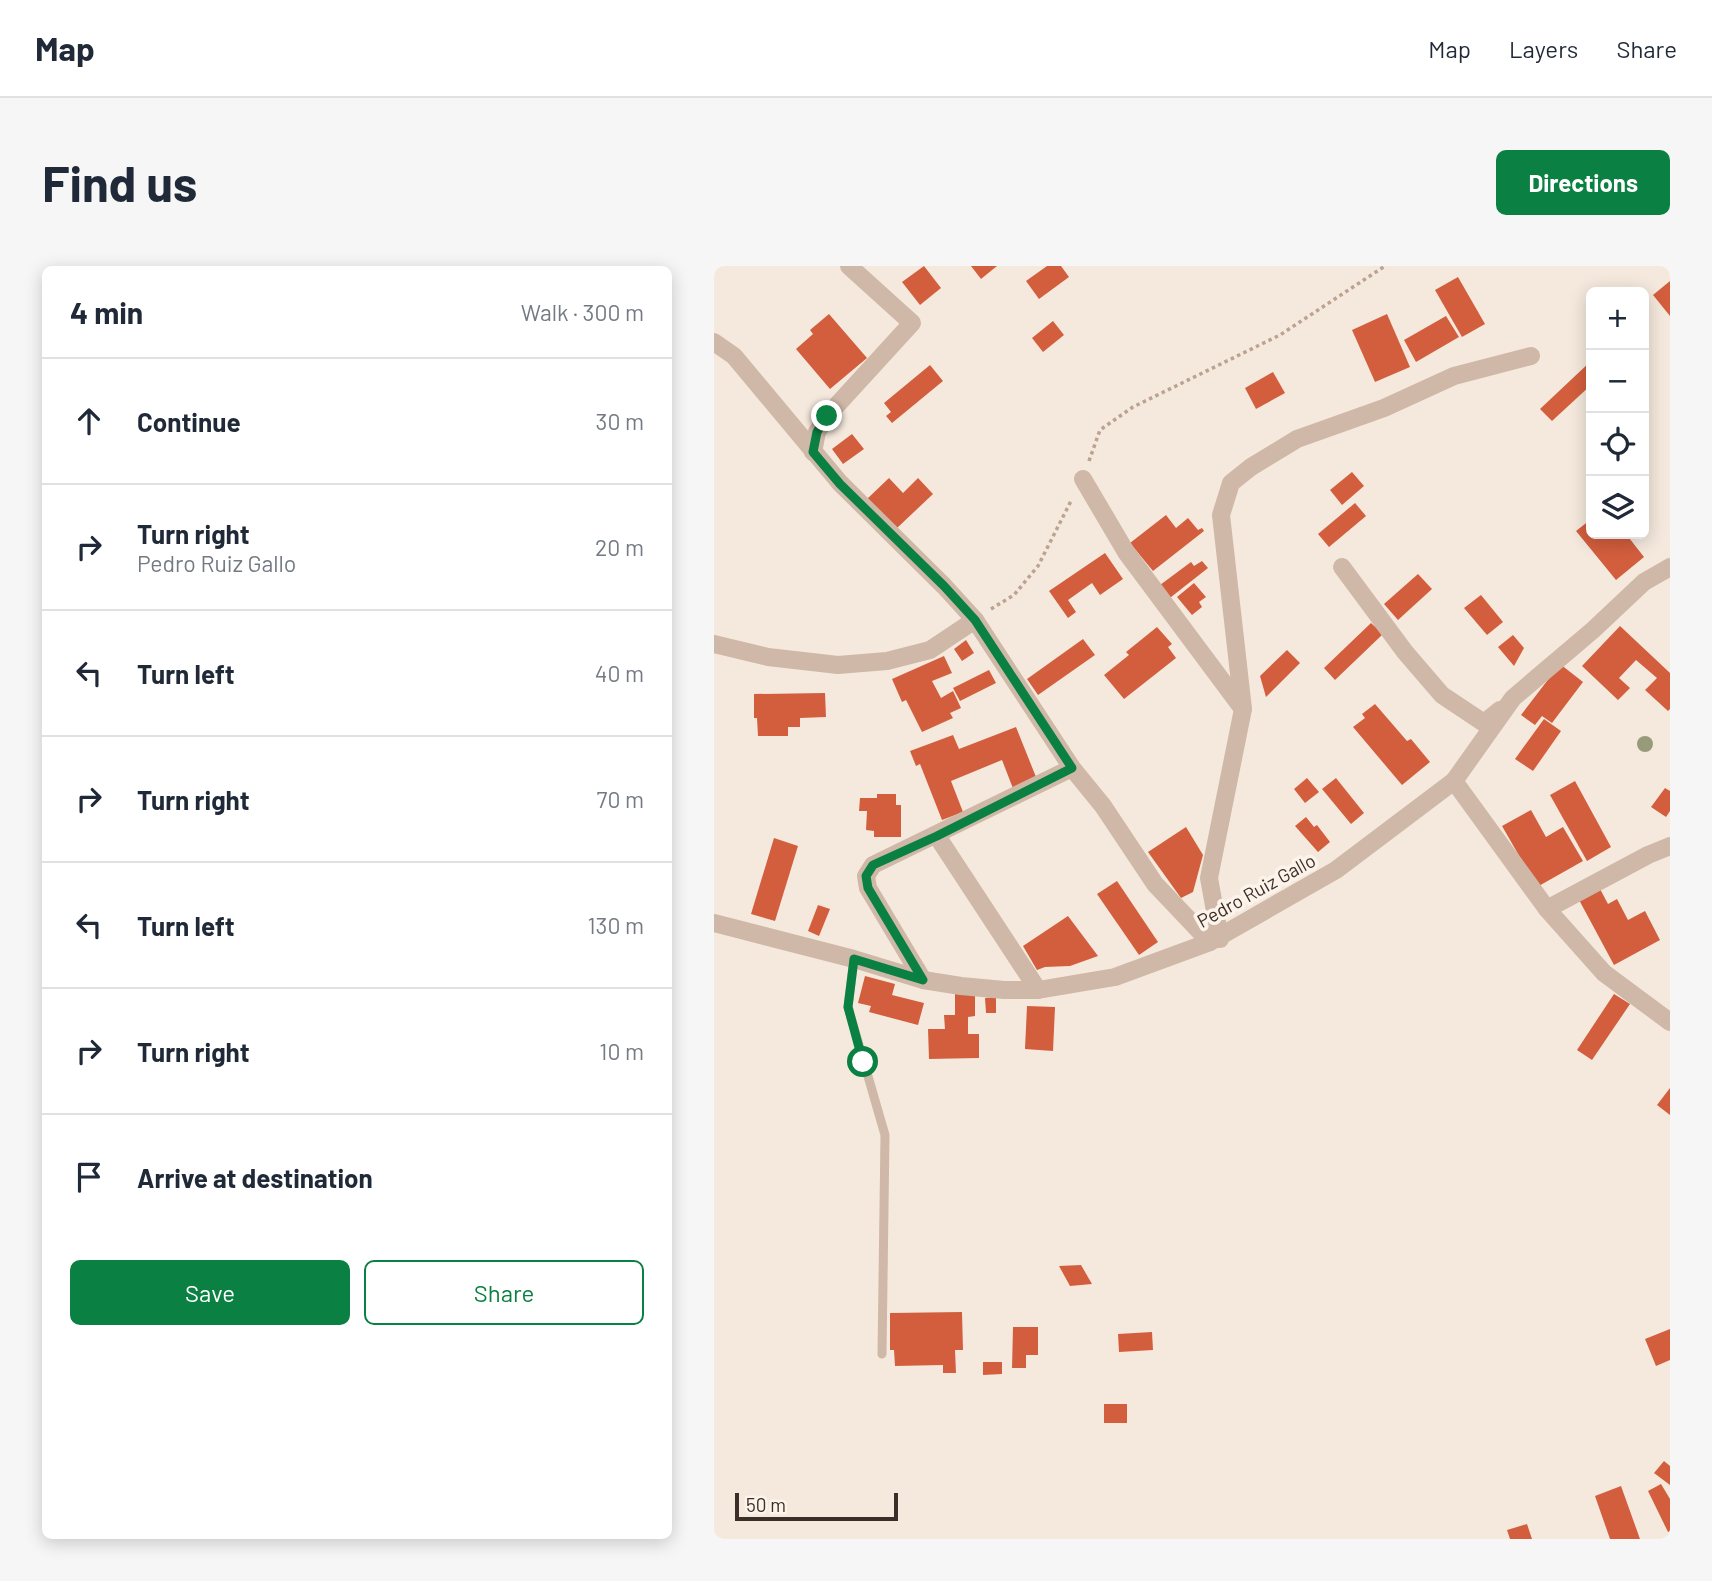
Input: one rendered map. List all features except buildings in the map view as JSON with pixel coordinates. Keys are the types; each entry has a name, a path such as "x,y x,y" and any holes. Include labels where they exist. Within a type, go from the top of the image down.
{"street":[{"path":"813,452 817,432 827,416 912,323 849,266"},
{"path":"714,342 734,356 840,484 975,620 1072,768 1103,806 1155,884 1215,940"},
{"path":"1215,940 1209,878 1243,709 1221,515 1231,483 1251,467 1297,439 1384,408 1454,376 1531,356"},
{"path":"1083,479 1126,552 1243,709"},
{"path":"1342,567 1405,652 1442,695 1485,723 1513,698"},
{"name":"Pedro Ruiz Gallo","path":"714,923 854,959 923,980 1004,990 1038,990 1115,977 1215,940 1335,870 1454,781 1513,698 1593,630 1644,582 1670,567"},
{"path":"714,644 768,657 838,664 887,661 930,650 975,620"},
{"path":"923,980 868,888 866,876 873,865 1072,768"},
{"path":"1454,781 1548,909 1604,973 1670,1022"},
{"path":"937,836 1038,990"},
{"path":"1548,909 1670,846"}],"lane":[{"path":"854,959 848,1007 885,1135 885,1304 882,1354"}],"path":[{"path":"975,620 1014,595 1038,566 1083,479 1100,430 1133,407 1280,335 1385,266"}],"route":[{"path":"827,416 817,432 813,452 840,484 975,620 1072,768 873,865 866,876 868,888 923,980 854,959 848,1007 863,1062"}]}
